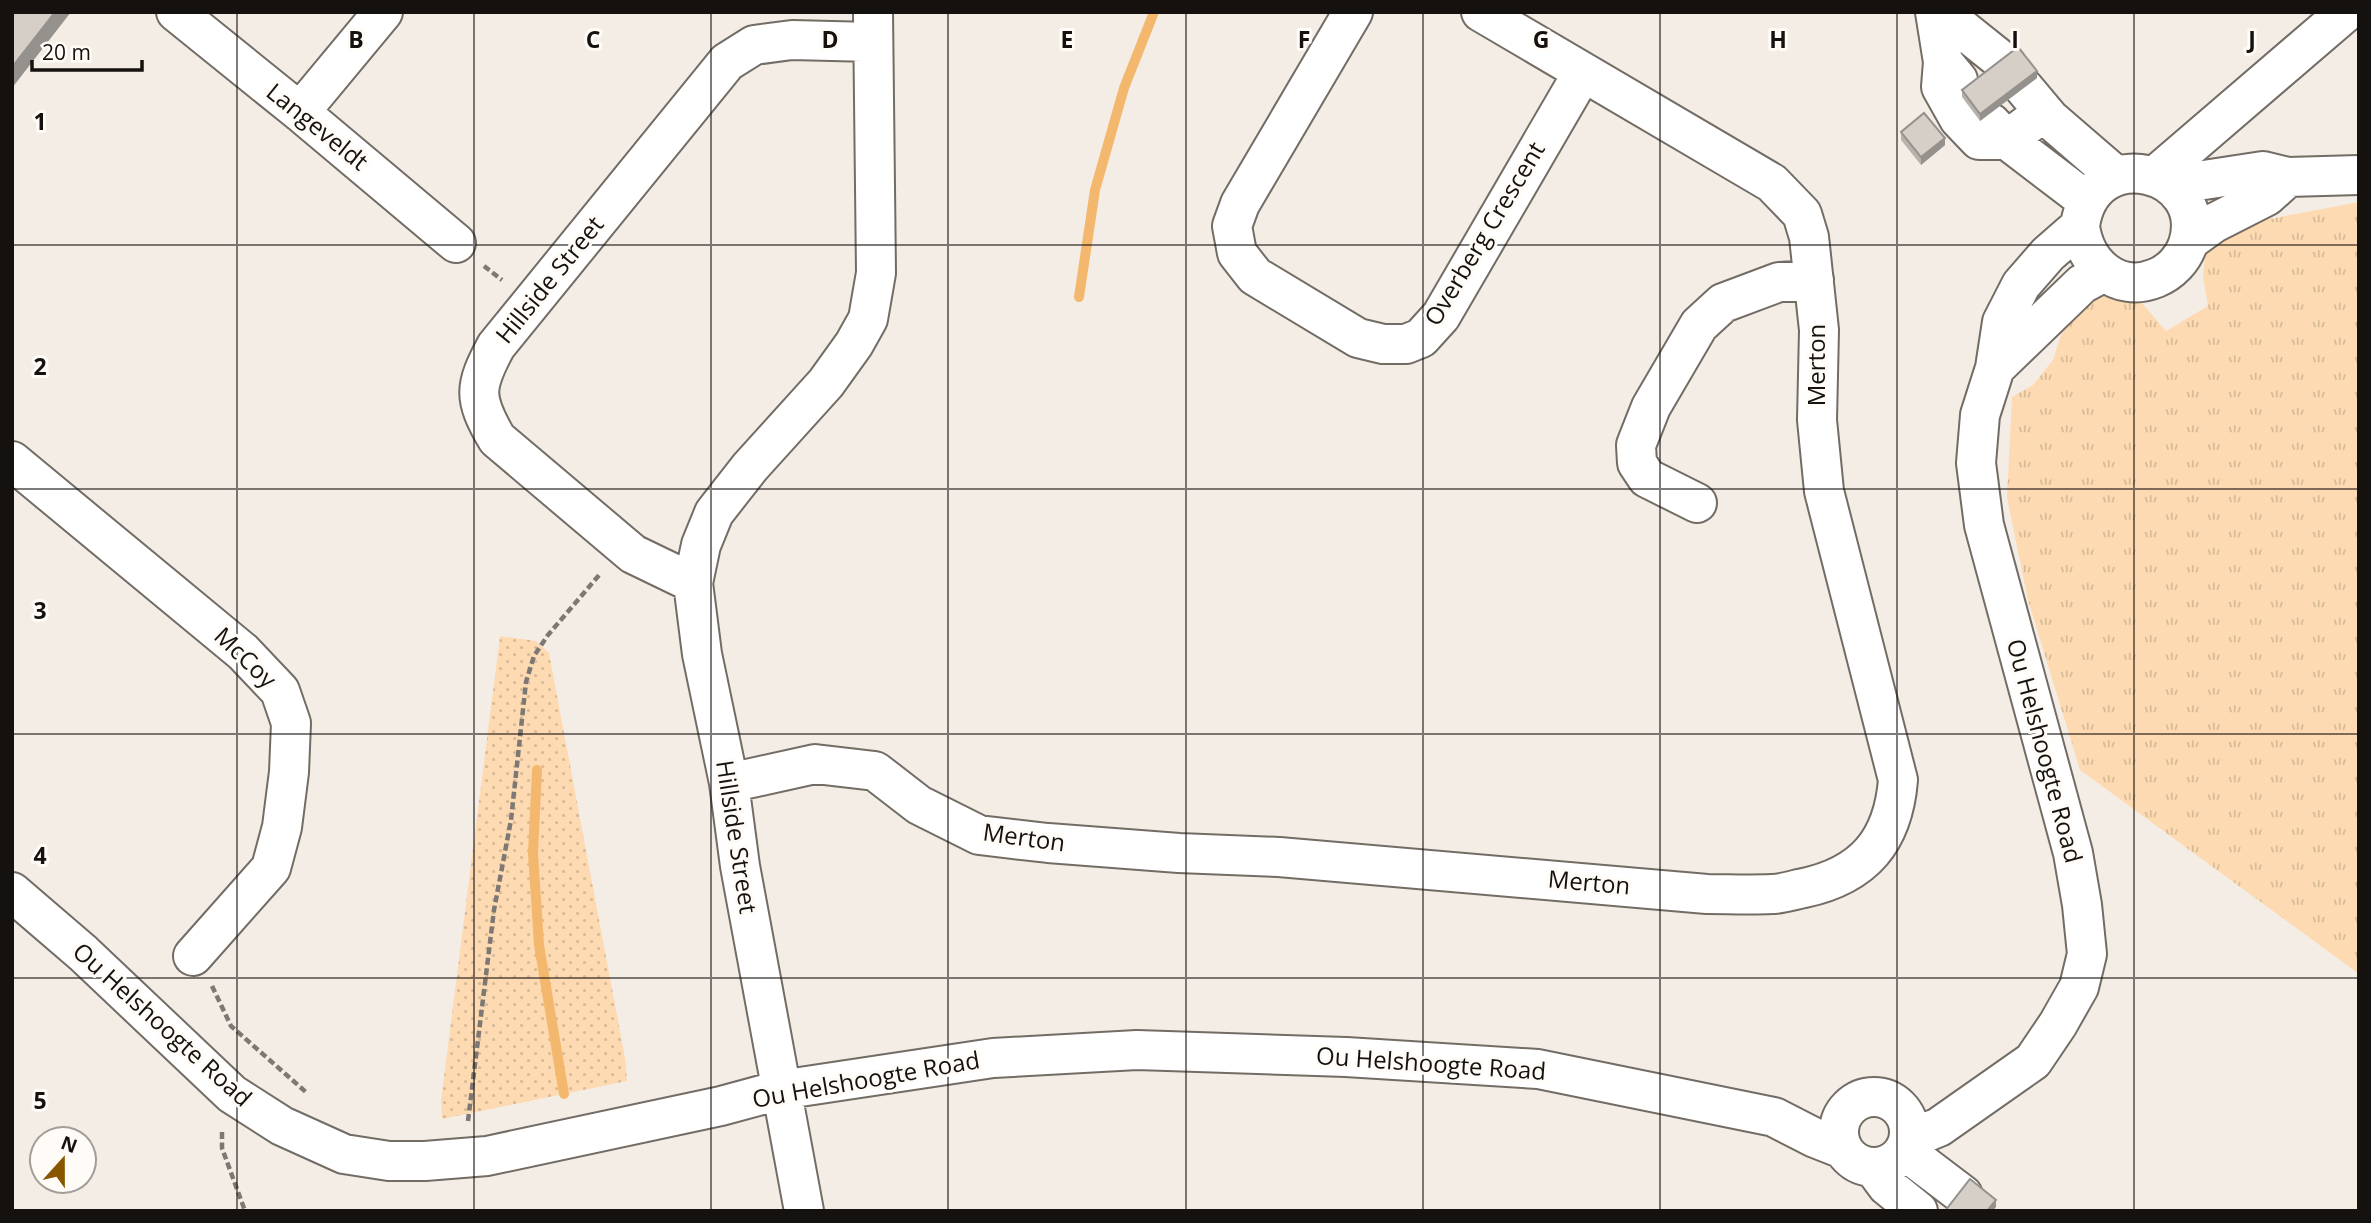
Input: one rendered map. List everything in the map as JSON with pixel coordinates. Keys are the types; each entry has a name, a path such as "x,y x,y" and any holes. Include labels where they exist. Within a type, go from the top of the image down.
{"street":[{"name":"Langeveldt","path":"176,12 456,243"},
{"path":"300,112 383,12"},
{"name":"Overberg Crescent","path":"1353,12 1240,204 1232,226 1237,253 1255,275 1358,338 1383,344 1406,344 1420,338 1441,316 1583,72"},
{"name":"Merton","path":"729,783 815,764 875,771 919,805 979,835 1061,844 1292,858 1707,894 1774,894 1816,885 1853,870 1880,842 1896,806 1898,780 1824,491 1817,420 1819,330 1809,237 1802,214 1772,183 1481,12"},
{"path":"1935,12 1943,62 1941,87 1959,119 1979,140 1987,117 2025,88"},
{"path":"1941,12 2116,176 2130,173 2161,179 2204,180 2263,171 2288,177 2359,175"},
{"path":"2161,179 2346,12"},
{"name":"Hillside Street","path":"693,583 633,554 497,439 484,415 478,393 482,373 496,346 727,62 754,45 872,27 876,273 867,319 855,344 826,383 750,467 714,513 701,545 693,583 702,654 729,783 740,866 804,1211"},
{"path":"1943,62 1987,117 2084,214 2087,252 2104,272 2115,278 2128,281 2154,278 2176,264 2184,254 2189,241 2189,215 2184,202 2161,179"},
{"name":"Ou Helshoogte Road","path":"12,892 83,953 232,1094 282,1126 344,1154 389,1161 487,1156 721,1106 780,1090 993,1058 1151,1051 1346,1057 1538,1069 1774,1116 1815,1138 1891,1155 1939,1127 2033,1061 2079,986 2087,954 2073,853 1984,525 1976,463 1980,415 1995,368 2002,322 2021,285 2084,214 2095,190 2116,176"},
{"path":"2189,241 2214,223 2267,196 2288,177"},
{"name":"Ou Helshoogte Road","path":"1995,368 2082,284 2104,272"},
{"path":"1697,503 1647,478 1637,463 1636,445 1651,407 1699,325 1723,303 1779,282 1814,280"},
{"name":"McCoy","path":"12,461 243,652 280,691 291,723 289,772 282,827 271,868 193,956"},
{"path":"1909,1204 1887,1186 1891,1155 1907,1119 1892,1102 1882,1098 1860,1100 1851,1107 1840,1126 1840,1137 1891,1155 1963,1195"},
{"path":"1892,1102 1981,1099"},
{"name":"Ou Helshoogte Road","path":"1774,1116 1851,1107"}],"path":[{"path":"456,243 530,303"},
{"path":"467,1125 494,910 511,820 526,682 534,656 548,635 622,544"},
{"path":"193,956 216,991 231,1026 315,1100"},
{"path":"221,1121 222,1148 245,1211"}],"green space":[{"path":"2359,202 2359,974 2080,770 2028,600 2007,498 2012,397 2033,385 2053,360 2065,323 2086,300 2115,292 2140,301 2166,331 2208,306 2203,277 2206,249 2232,226"},
{"path":"500,636 536,641 549,653 625,1058 627,1081 442,1119 441,1101"}],"building":[{"path":"12,12 55,12 12,67"},
{"path":"2018,47 2037,71 1980,114 1962,90"},
{"path":"1924,113 1945,138 1921,157 1901,132"},
{"path":"1970,1179 1996,1200 1987,1211 1945,1211"}],"waterway":[{"path":"1079,297 1095,190 1124,88 1154,12"},
{"path":"537,770 533,853 539,945 564,1094"}]}
